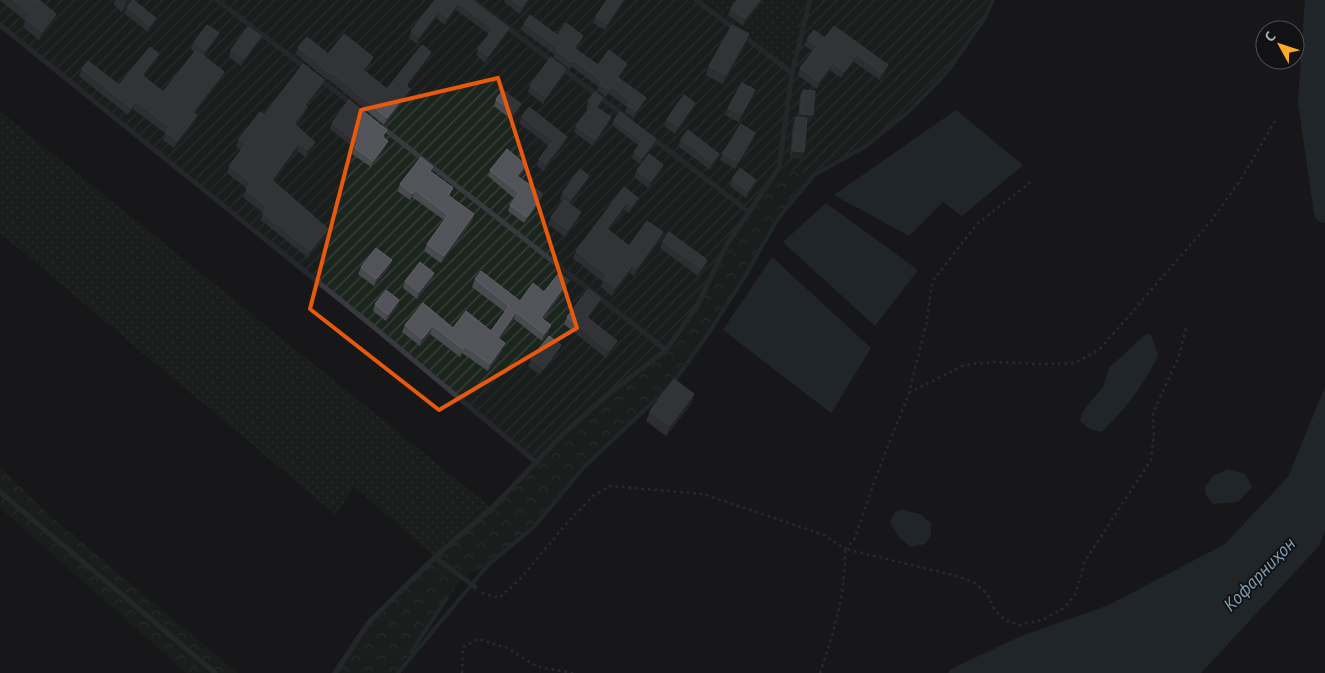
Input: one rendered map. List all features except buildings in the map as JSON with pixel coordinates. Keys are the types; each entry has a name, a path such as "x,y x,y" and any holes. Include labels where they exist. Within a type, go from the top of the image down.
{"lane":[{"path":"218,0 356,108"},
{"path":"472,0 634,123"},
{"path":"696,0 792,73"},
{"path":"336,673 369,622 435,557 492,508 538,463 565,432 606,396 666,350 697,306 727,244 779,168 792,73 810,0"},
{"path":"0,25 375,328 538,463"},
{"path":"380,126 666,350"},
{"path":"649,135 749,212"},
{"path":"0,492 215,673"},
{"path":"435,557 475,587"}],"path":[{"path":"909,393 964,365 996,362 1075,363 1100,349 1211,221 1240,181 1274,121"},
{"path":"820,673 833,634 846,579 845,549 854,540 909,393 927,320 932,282 977,224 1032,181"},
{"path":"475,587 485,595 499,598 520,579 593,496 609,486 703,494 824,535 845,549 958,576 975,583 988,595 994,609 1005,620 1019,625 1043,620 1065,607 1075,595 1085,562 1151,460 1154,434 1153,413 1179,356 1186,328"},
{"path":"462,673 463,647 478,639 507,648 538,668 573,673"}],"highlighted area":[{"path":"498,78 577,328 439,410 310,309 361,110"}],"green space":[{"path":"0,0 696,0 792,72 801,0 993,0 970,41 955,61 921,101 884,134 865,147 814,175 779,168 727,244 697,306 666,350 565,432 537,463 0,25"},
{"path":"696,0 801,0 792,73"},
{"path":"0,111 492,508 435,557 354,486 336,515 0,233"},
{"path":"779,168 814,175 777,220 744,278 708,334 673,383 583,468 535,526 488,565 462,578 398,673 335,673 369,622 435,557 492,508 727,244"},
{"path":"0,467 50,516 238,673 186,673 0,508"}],"water":[{"path":"1315,0 1325,0 1325,183 1312,23"},
{"path":"956,110 1023,165 962,216 943,202 909,236 834,195"},
{"path":"826,203 918,270 875,326 783,242"},
{"path":"772,257 871,348 831,413 723,330"},
{"path":"1146,334 1151,335 1158,355 1147,376 1118,415 1102,432 1090,429 1080,421 1083,411 1103,387 1109,368"},
{"path":"1325,387 1325,531 1319,546 1201,673 948,673 951,669 1019,637 1109,605 1225,544 1288,477"},
{"path":"1228,469 1245,474 1252,487 1238,502 1213,504 1206,495 1205,487 1213,476"},
{"path":"901,510 920,514 931,523 931,535 925,544 910,547 898,536 890,522 895,512"}],"waterway":[{"path":"398,673 488,565 535,526 583,468 673,383 708,334 744,278 777,220 814,175 866,146 908,112 947,72 984,19 993,0"},
{"name":"Кофарниҳон","path":"1316,0 1309,102 1325,212"},
{"path":"411,652 447,598"}]}
